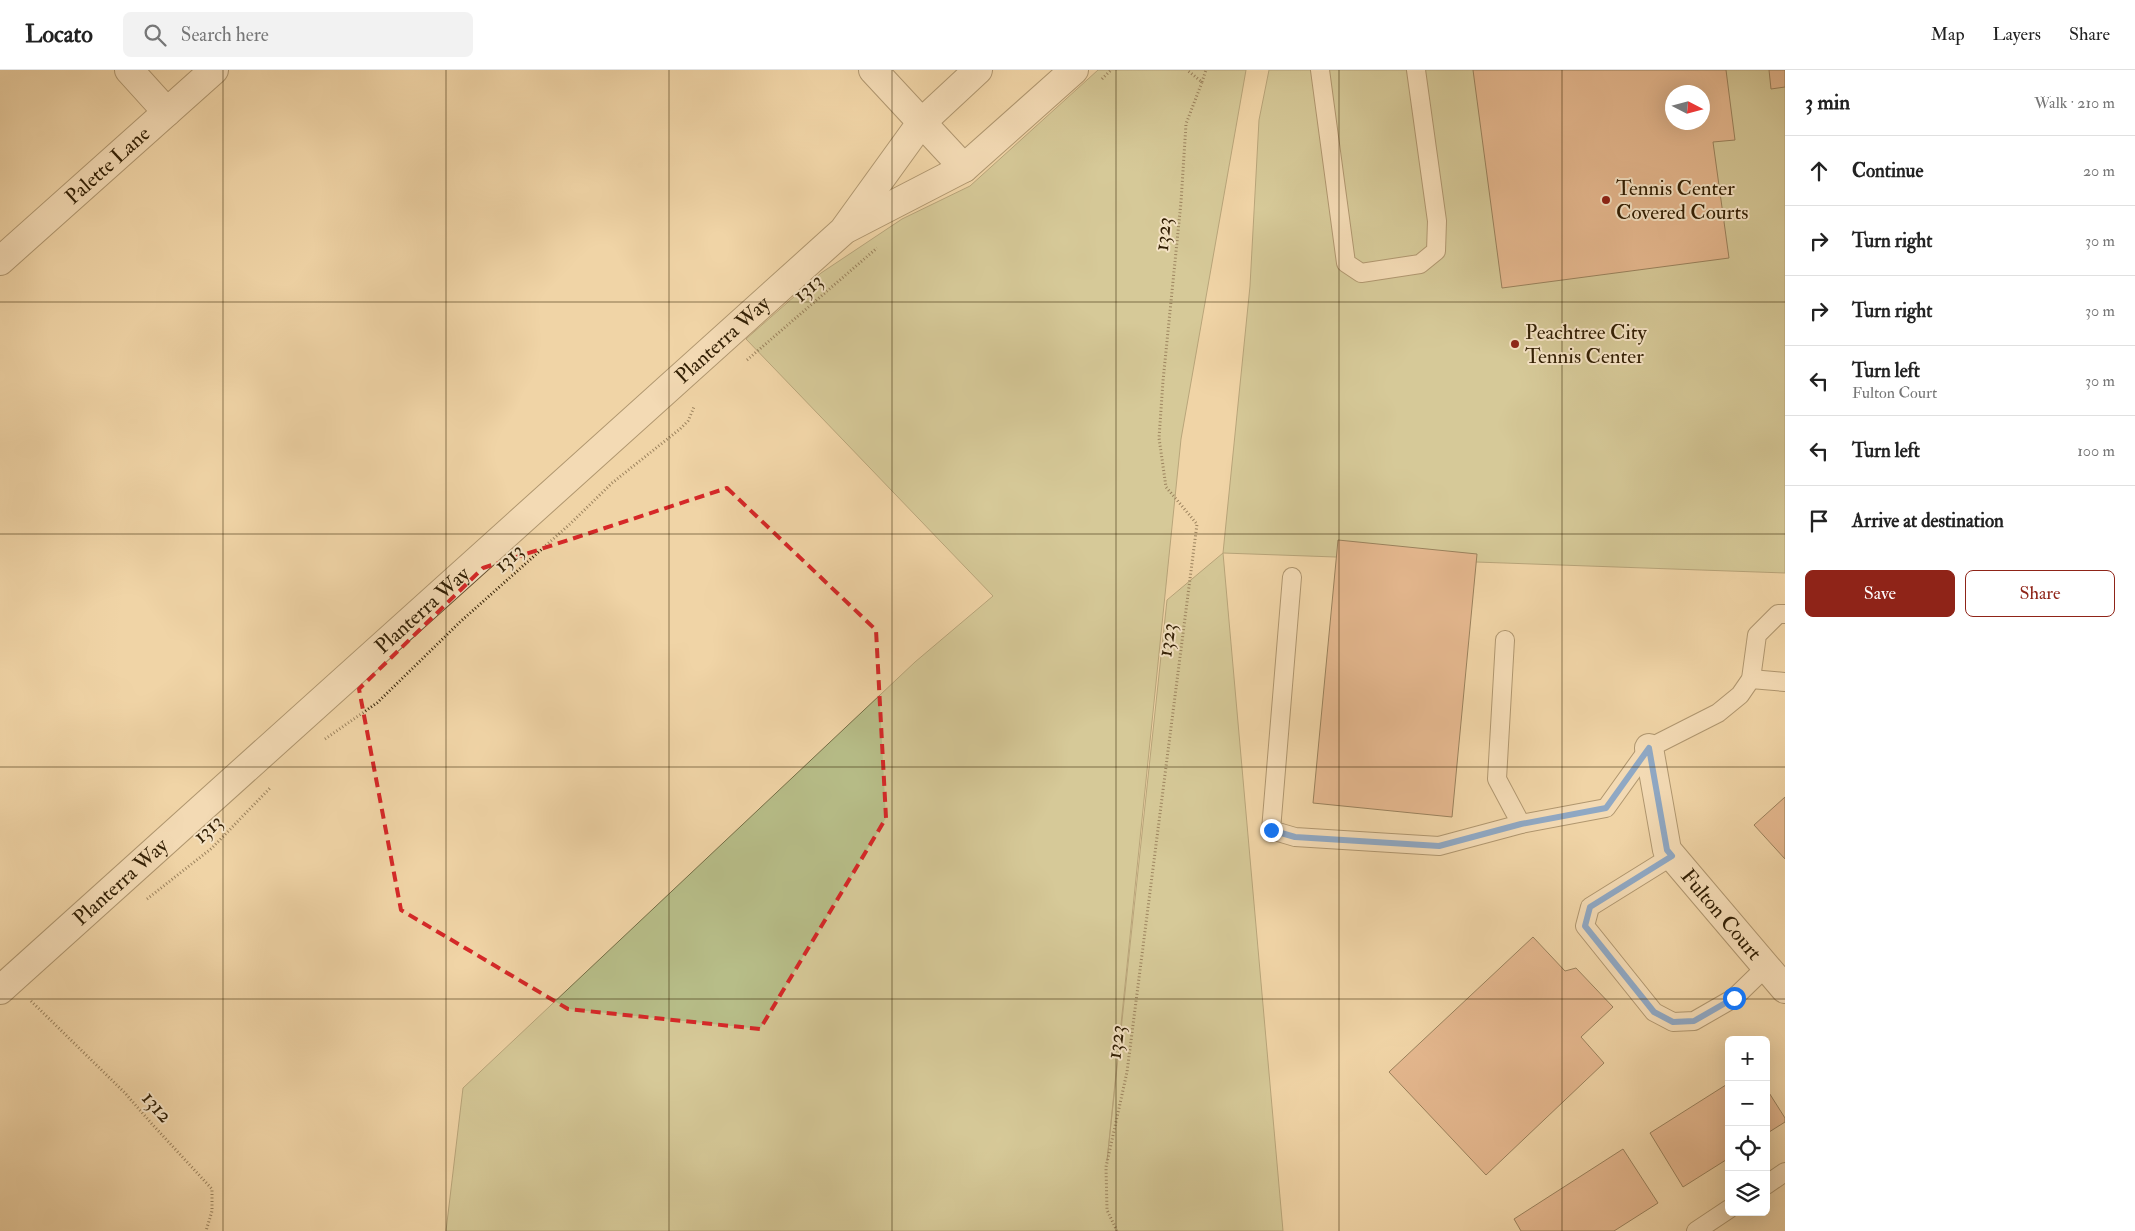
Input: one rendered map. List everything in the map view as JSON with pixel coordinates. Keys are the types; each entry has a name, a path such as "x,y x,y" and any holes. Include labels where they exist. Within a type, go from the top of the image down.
{"street":[{"path":"129,70 167,112"},
{"name":"Palette Lane","path":"0,261 214,70"},
{"path":"873,70 964,168"},
{"name":"Planterra Way","path":"0,990 842,231 921,123 978,70"},
{"name":"Planterra Way","path":"842,231 964,168 1074,70"},
{"name":"Fulton Court","path":"1649,748 1667,850 1785,989"}],"lane":[{"path":"1320,70 1346,263 1360,273 1420,264 1436,251 1437,221 1416,70"},
{"path":"1292,577 1271,830 1295,837 1439,846 1521,824 1606,808 1649,748 1718,713 1740,696 1751,679 1757,636 1778,614 1785,614"},
{"path":"1505,640 1497,779 1521,824"},
{"path":"1751,679 1785,682"},
{"path":"1672,856 1590,907 1585,926 1654,1012 1673,1022 1694,1021 1734,998 1766,967"},
{"path":"1770,1182 1785,1172"},
{"path":"1696,1231 1725,1213"}],"path":[{"path":"1187,70 1202,82"},
{"name":"1323","path":"1116,1231 1108,1210 1106,1167 1127,1072 1197,524 1166,487 1159,438 1181,202 1186,124 1206,70"},
{"name":"1313","path":"743,363 875,249 884,244"},
{"name":"1313","path":"322,742 376,703 460,622 570,524 612,483 680,429 688,421 691,410 696,405"},
{"name":"1313","path":"144,902 212,848 275,784"},
{"name":"1312","path":"36,994 29,1000 48,1016 125,1093 212,1189 212,1210 206,1231"}],"highlighted area":[{"path":"727,488 876,630 886,818 760,1029 568,1009 401,910 359,689 483,568"}],"green space":[{"path":"1098,70 1246,70 1181,439 1107,1161 1167,600 1223,553 1283,1231 446,1231 463,1088 915,662 993,596 746,339 821,273 902,219 970,186"},
{"name":"Peachtree City Tennis Center","path":"1269,70 1785,70 1785,573 1223,553 1250,286 1259,120"}],"building":[{"name":"Tennis Center Covered Courts","path":"1473,70 1726,70 1735,140 1713,142 1729,258 1502,288"},
{"path":"1769,70 1785,70 1785,87 1771,89"},
{"path":"1338,540 1477,554 1452,817 1313,803"},
{"path":"1785,797 1785,859 1754,825"},
{"path":"1533,937 1565,971 1576,968 1613,1007 1581,1037 1604,1063 1486,1175 1389,1072"},
{"path":"1725,1086 1725,1161 1683,1187 1650,1133"},
{"path":"1770,1094 1785,1118 1785,1122 1770,1131"},
{"path":"1623,1149 1658,1203 1614,1231 1521,1231 1514,1219"}],"place":[{"name":"Tennis Center Covered Courts","path":"1606,200"},
{"name":"Peachtree City Tennis Center","path":"1515,344"}],"route":[{"path":"1271,830 1295,837 1439,846 1521,824 1606,808 1649,748 1667,850 1672,856 1590,907 1585,926 1654,1012 1673,1022 1694,1021 1734,998"}]}
